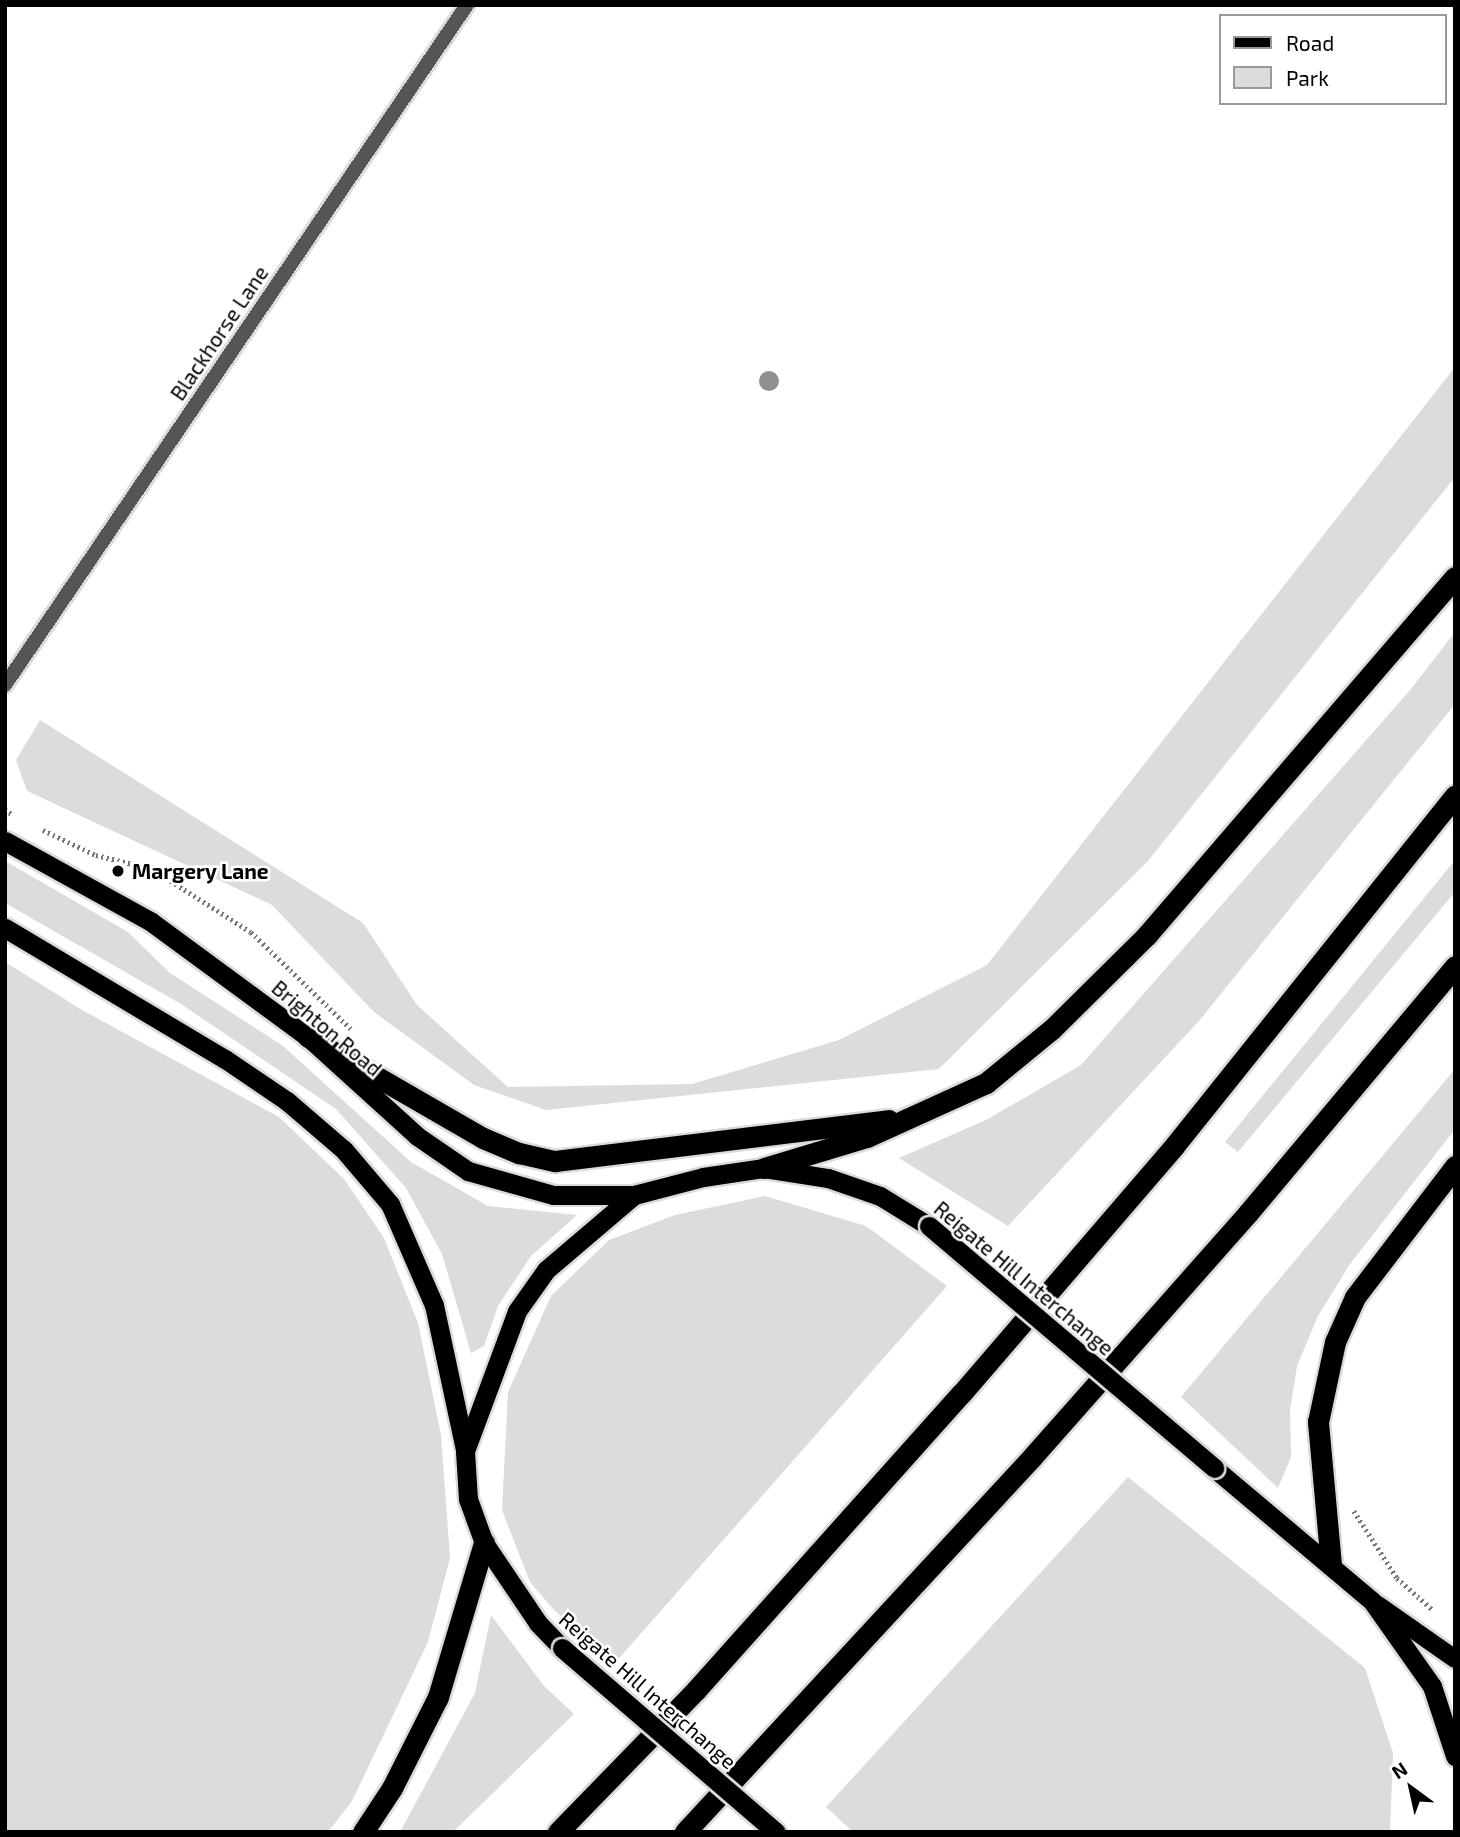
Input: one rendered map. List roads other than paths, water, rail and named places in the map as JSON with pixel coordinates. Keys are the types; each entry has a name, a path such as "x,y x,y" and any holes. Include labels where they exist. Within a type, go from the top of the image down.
{"highway":[{"path":"764,1168 867,1137 986,1083 1052,1029 1137,945 1455,577"},
{"path":"558,1832 696,1690 961,1394 1175,1145 1455,795"},
{"name":"Brighton Road","path":"5,841 150,920 308,1037 417,1136 468,1171 553,1195 634,1195"},
{"path":"5,928 225,1059 287,1101 344,1150 390,1204 434,1305 465,1451"},
{"path":"685,1832 1042,1446 1248,1213 1455,966"},
{"path":"308,1037 483,1138 519,1153 555,1161 911,1117"},
{"path":"1331,1565 1318,1422 1335,1342 1355,1297 1455,1166"},
{"name":"Reigate Hill Interchange","path":"776,1832 562,1648 538,1623 484,1544 468,1499 465,1451 517,1311 545,1270 634,1195 703,1177 764,1168 828,1178 880,1196 929,1226 1331,1565 1372,1601 1432,1686 1455,1756"},
{"path":"363,1832 392,1788 438,1697 469,1605 484,1544"}],"main road":[{"path":"1372,1601 1455,1659"}],"street":[{"name":"Blackhorse Lane","path":"5,685 467,5"}],"place":[{"name":"Margery Lane","path":"118,871"}]}
